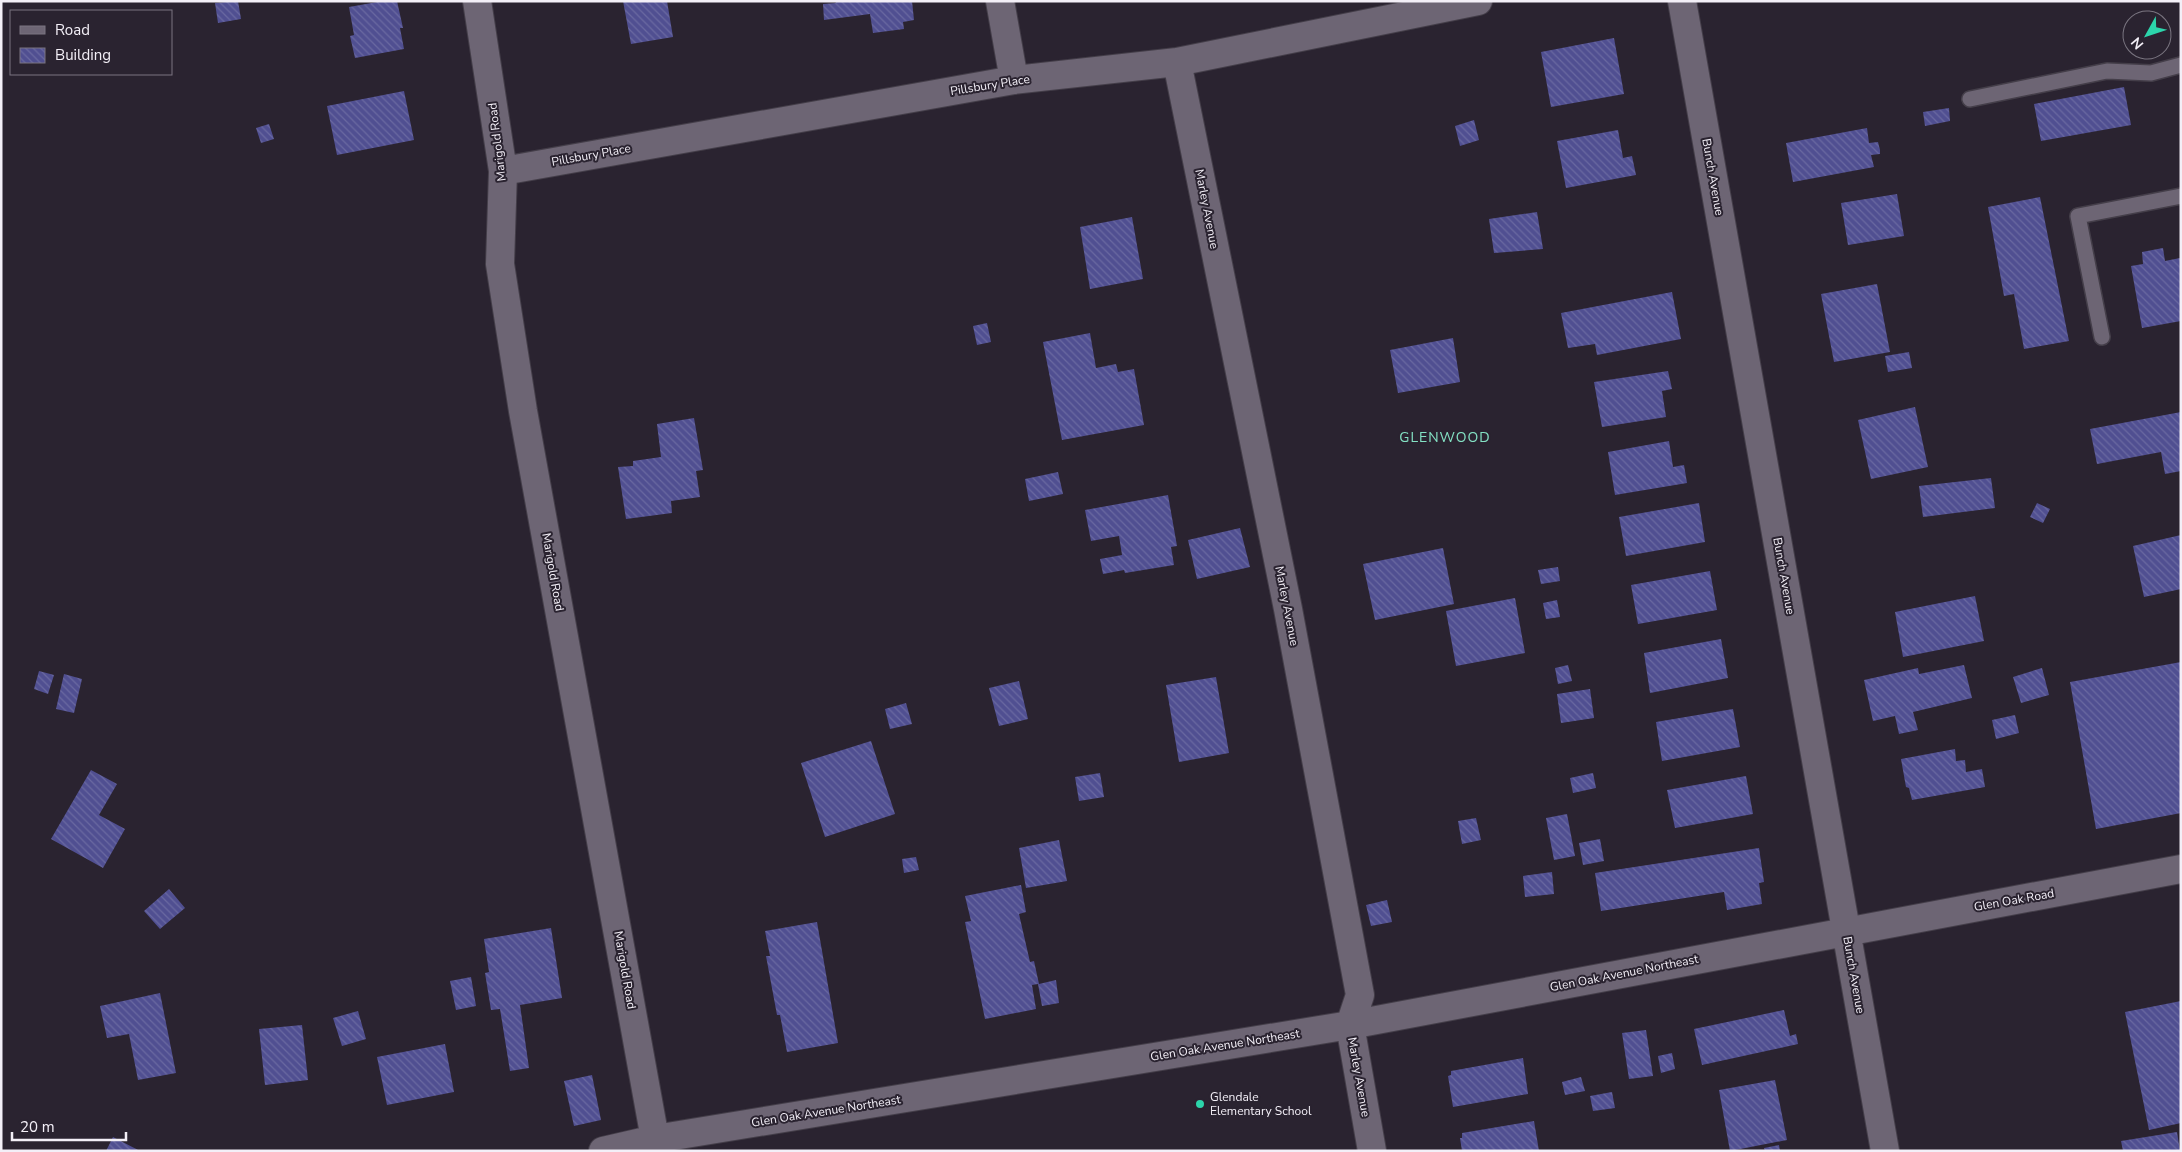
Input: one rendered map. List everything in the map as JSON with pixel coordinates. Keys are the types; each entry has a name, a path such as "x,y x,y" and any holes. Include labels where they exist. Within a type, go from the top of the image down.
{"street":[{"name":"Marigold Road","path":"477,1 503,171 501,274 655,1139"},
{"path":"1000,1 1014,80"},
{"name":"Pillsbury Place","path":"503,171 1014,80 1177,62 1478,1"},
{"name":"Bunch Avenue","path":"1682,1 1885,1151"},
{"name":"Marley Avenue","path":"1177,62 1288,609 1360,995 1350,1025 1372,1151"},
{"name":"Glen Oak Road","path":"1846,930 2181,869"},
{"name":"Glen Oak Avenue Northeast","path":"603,1151 655,1139 1350,1025 1846,930"}],"lane":[{"path":"1970,100 2107,71 2150,73 2181,65"},
{"path":"2102,337 2078,216 2181,196"}],"building":[{"path":"238,1 241,19 218,23 215,3"},
{"path":"383,1 397,1 403,28 400,28 404,49 355,58 350,36 354,35 349,7"},
{"path":"623,1 667,1 673,37 631,44"},
{"path":"835,1 912,1 914,20 903,22 904,29 873,33 870,14 824,20 823,4 836,3"},
{"path":"1614,38 1624,94 1551,107 1541,52"},
{"path":"2124,87 2131,125 2041,141 2034,104"},
{"path":"404,91 414,140 337,155 327,106"},
{"path":"1949,108 1950,121 1925,126 1923,112"},
{"path":"1474,120 1479,140 1460,146 1455,126"},
{"path":"269,124 274,139 261,143 256,128"},
{"path":"1867,128 1869,143 1878,142 1880,150 1880,154 1871,155 1874,167 1793,182 1786,143"},
{"path":"1618,130 1623,158 1632,156 1636,175 1566,188 1557,141"},
{"path":"1897,194 1904,236 1848,245 1841,203"},
{"path":"2040,197 2069,341 2024,349 2014,294 2004,296 1988,207"},
{"path":"1537,212 1543,249 1494,253 1489,219"},
{"path":"1132,217 1143,279 1090,289 1080,227"},
{"path":"2163,248 2165,261 2180,258 2181,260 2181,321 2142,328 2131,266 2143,264 2142,252"},
{"path":"1877,284 1890,352 1834,362 1821,294"},
{"path":"1672,292 1681,339 1597,355 1595,344 1568,348 1561,313"},
{"path":"987,323 991,342 977,345 973,326"},
{"path":"1090,333 1096,368 1116,364 1118,372 1134,369 1144,425 1062,440 1043,342"},
{"path":"1453,338 1460,382 1398,393 1390,350"},
{"path":"1909,352 1912,368 1888,372 1885,356"},
{"path":"1668,371 1672,389 1662,391 1666,417 1602,427 1594,382"},
{"path":"1915,407 1928,467 1871,479 1858,420"},
{"path":"2181,412 2181,471 2165,474 2161,452 2097,464 2090,429"},
{"path":"694,418 703,470 696,471 700,497 671,501 672,513 626,519 618,467 633,466 633,461 661,457 657,424"},
{"path":"1669,441 1673,467 1684,465 1687,483 1615,495 1608,452"},
{"path":"1058,472 1063,494 1029,501 1025,479"},
{"path":"1991,478 1995,508 1923,517 1919,486"},
{"path":"1168,495 1177,546 1171,547 1174,565 1125,573 1124,570 1103,574 1100,559 1122,555 1119,536 1091,541 1085,510"},
{"path":"1699,503 1705,542 1626,556 1619,517"},
{"path":"2037,503 2050,509 2043,523 2030,517"},
{"path":"1240,528 1250,567 1197,579 1188,540"},
{"path":"2181,535 2181,589 2144,597 2133,546"},
{"path":"1443,548 1454,604 1375,620 1363,564"},
{"path":"1558,567 1560,581 1541,584 1538,570"},
{"path":"1710,571 1717,610 1638,624 1631,585"},
{"path":"1975,596 1984,641 1903,657 1895,612"},
{"path":"1515,598 1525,653 1456,666 1446,611"},
{"path":"1557,600 1560,617 1546,619 1543,603"},
{"path":"1721,639 1728,678 1650,693 1644,653"},
{"path":"2181,662 2181,813 2096,829 2070,682"},
{"path":"1568,665 1572,681 1558,684 1555,668"},
{"path":"1964,665 1972,698 1913,712 1918,730 1899,734 1895,716 1873,721 1864,680 1918,668 1919,674"},
{"path":"2042,668 2049,695 2021,703 2013,677"},
{"path":"39,671 54,675 48,694 34,689"},
{"path":"64,674 82,679 74,713 56,709"},
{"path":"1216,677 1229,753 1179,762 1166,685"},
{"path":"1019,681 1028,719 999,726 989,688"},
{"path":"1590,689 1594,718 1561,723 1557,694"},
{"path":"906,703 912,724 890,729 885,709"},
{"path":"1733,709 1740,747 1662,761 1656,722"},
{"path":"2015,715 2019,733 1996,739 1992,720"},
{"path":"871,741 895,814 825,837 801,763"},
{"path":"1955,749 1956,761 1965,760 1966,772 1982,769 1985,787 1912,800 1909,788 1906,787 1901,759"},
{"path":"91,770 117,784 99,815 125,829 103,868 51,839"},
{"path":"1100,773 1104,797 1079,801 1075,777"},
{"path":"1593,773 1596,788 1573,793 1570,778"},
{"path":"1746,776 1753,814 1675,828 1667,790"},
{"path":"1567,814 1575,856 1554,860 1546,818"},
{"path":"1476,818 1481,840 1462,844 1458,821"},
{"path":"1600,839 1604,861 1583,865 1579,843"},
{"path":"1059,840 1067,881 1026,888 1019,848"},
{"path":"1759,848 1764,882 1759,883 1762,904 1727,910 1724,892 1601,911 1595,873"},
{"path":"916,857 919,870 904,873 902,859"},
{"path":"1552,872 1554,894 1525,897 1523,876"},
{"path":"1021,885 1026,912 1019,914 1030,962 1034,961 1039,984 1056,980 1059,1003 1042,1006 1038,984 1032,985 1036,1009 985,1019 965,922 971,921 965,896"},
{"path":"169,889 185,908 160,929 144,911"},
{"path":"1387,900 1392,922 1371,926 1366,905"},
{"path":"817,922 838,1043 787,1052 780,1015 777,1015 766,956 770,956 765,931"},
{"path":"551,928 562,998 520,1005 529,1068 510,1071 500,1009 491,1010 485,973 489,972 484,939"},
{"path":"471,977 476,1006 456,1010 450,981"},
{"path":"160,993 176,1073 138,1080 129,1034 107,1038 100,1006"},
{"path":"2181,1001 2181,1123 2149,1130 2125,1012"},
{"path":"1784,1010 1790,1036 1796,1034 1798,1044 1702,1065 1694,1029"},
{"path":"358,1011 366,1039 342,1046 333,1018"},
{"path":"302,1025 308,1080 265,1085 259,1029"},
{"path":"1646,1030 1653,1076 1629,1079 1622,1033"},
{"path":"445,1044 454,1092 387,1105 377,1057"},
{"path":"1672,1053 1675,1069 1661,1073 1658,1056"},
{"path":"1523,1058 1528,1094 1453,1107 1448,1076 1451,1075 1451,1071"},
{"path":"592,1075 601,1120 574,1126 564,1081"},
{"path":"1581,1077 1585,1091 1565,1095 1562,1082"},
{"path":"1775,1080 1787,1140 1730,1151 1719,1090"},
{"path":"1612,1092 1615,1108 1593,1111 1590,1096"},
{"path":"1534,1121 1539,1151 1462,1151 1460,1138 1462,1138 1462,1133"},
{"path":"2177,1132 2180,1151 2123,1151 2121,1141"},
{"path":"113,1137 140,1151 106,1151"},
{"path":"1779,1145 1780,1151 1765,1151 1764,1148"}],"place":[{"name":"Glendale Elementary School","path":"1200,1104"}],"district":[{"name":"GLENWOOD","path":"1445,437"}]}
